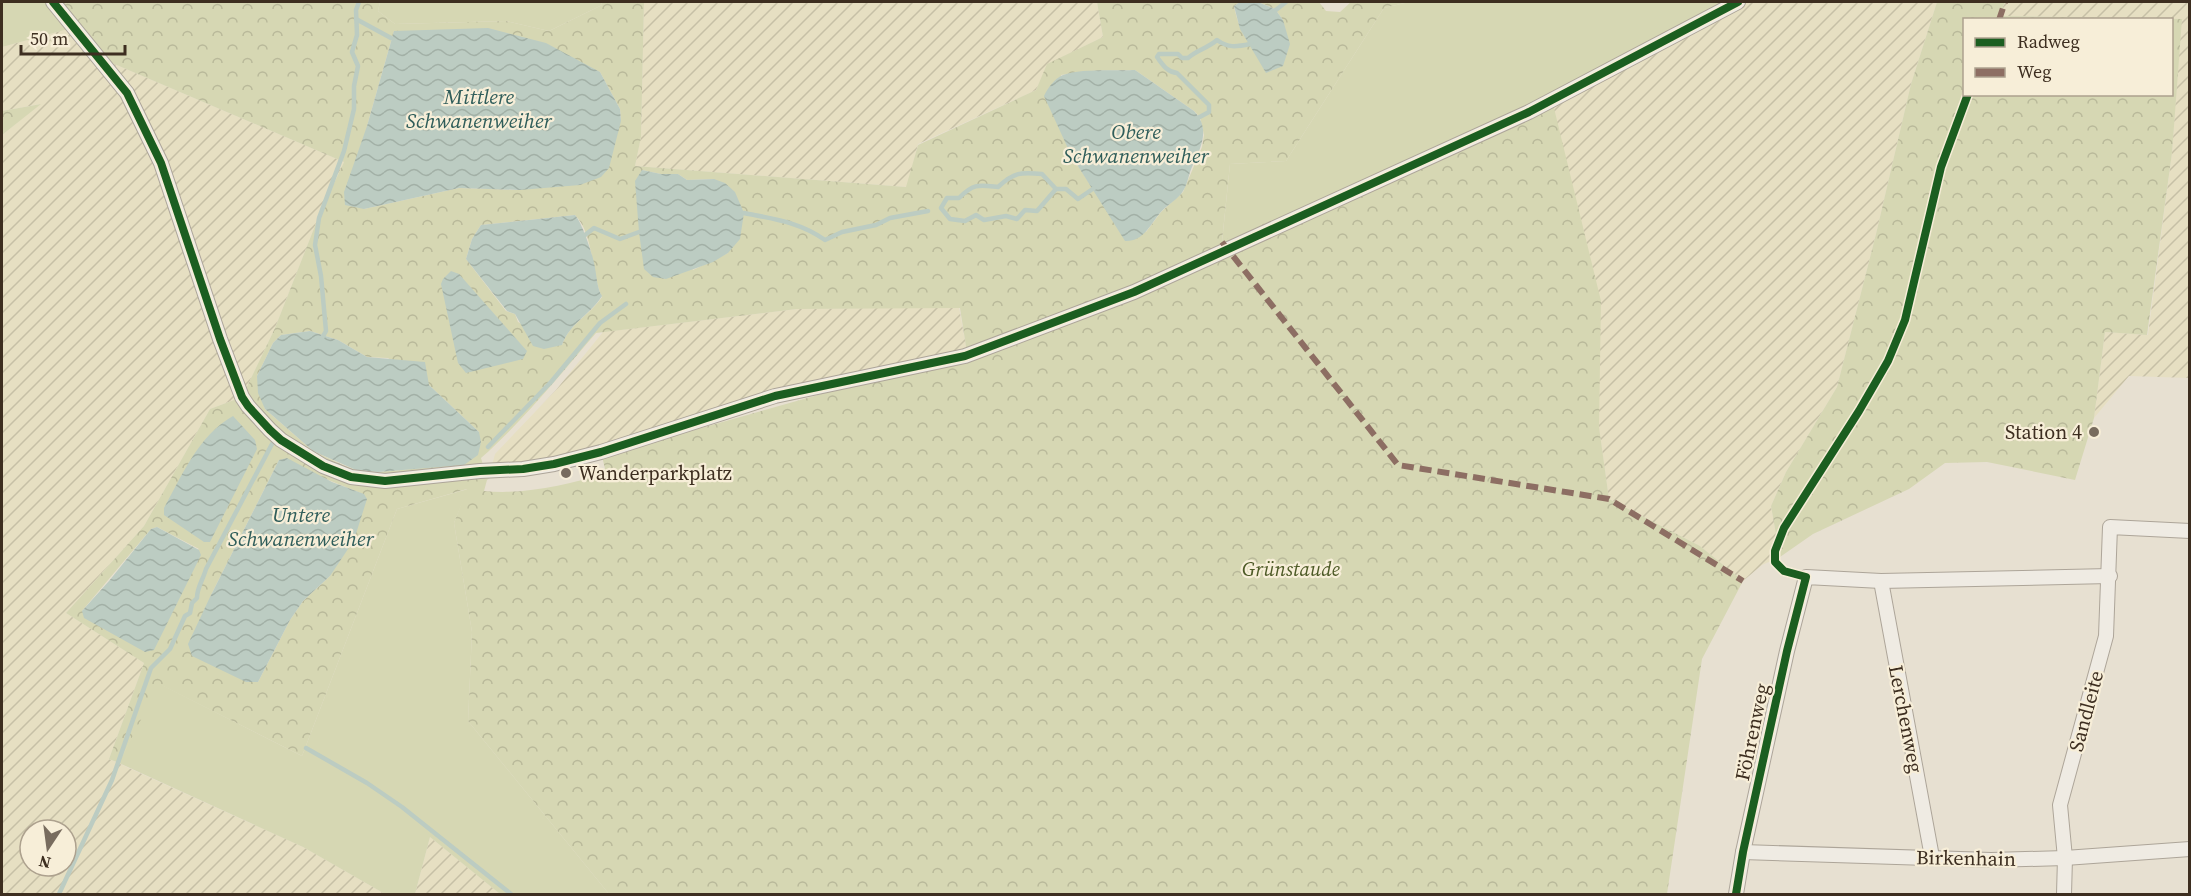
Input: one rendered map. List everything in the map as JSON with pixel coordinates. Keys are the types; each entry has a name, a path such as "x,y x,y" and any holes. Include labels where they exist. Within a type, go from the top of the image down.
{"street":[{"path":"54,2 127,93 161,163 220,339 242,397 248,406 281,440 323,466 351,477 385,481 480,471 523,470 554,465 775,396 965,356 1134,292 1508,122 1738,2"},
{"name":"Sandleite","path":"2064,894 2065,858 2060,805 2106,636 2110,527 2190,531"},
{"name":"Föhrenweg","path":"1736,894 1786,651 1806,577 1881,581 2109,576"},
{"name":"Lerchenweg","path":"1881,581 1932,857"},
{"name":"Birkenhain","path":"1743,852 1991,860 2065,858 2190,849"}],"shaded area":[{"path":"644,2 1097,2 1103,37 1048,64 1036,90 918,144 907,187 635,166 641,136"},
{"path":"1738,2 1937,2 1911,84 1837,387 1786,472 1771,506 1780,557 1762,565 1743,581 1700,546 1609,499 1553,104"},
{"path":"2005,2 2189,2 2189,378 2129,376 2094,418 2105,332 2148,335 2172,153 2181,19 1999,16"},
{"path":"82,25 112,63 344,162 320,213 275,328 242,397 210,409 144,526 66,613 144,663 109,759 303,847 385,894 2,894 2,135 40,104 2,111 2,47"},
{"path":"959,307 967,352 553,460 492,465 495,454 556,390 603,332 797,309"},
{"path":"430,837 500,894 415,894"}],"green space":[{"path":"2,2 45,2 68,29 2,47"},
{"name":"Grünstaude","path":"61,2 380,2 378,11 395,24 506,21 549,31 602,5 601,2 644,2 641,137 635,166 906,187 918,145 1036,90 1047,64 1103,37 1097,2 1240,2 1234,6 1235,11 1242,31 1250,44 1283,20 1275,9 1258,2 1319,2 1326,11 1340,12 1351,2 1409,2 1384,8 1286,161 1230,164 1222,241 1553,104 1601,301 1599,427 1609,499 1700,546 1743,581 1702,659 1667,894 609,894 468,721 472,632 454,523 467,489 397,509 302,756 159,684 119,763 109,759 144,663 66,613 144,526 210,409 242,397 275,328 320,213 344,162 112,63","holes":["394,31 600,72 620,109 621,121 519,190 459,188 364,209 367,126","1135,70 1200,117 1204,135 1202,147 1183,192 1161,212 1146,232 1093,189 1071,155 1061,75 1087,71","642,170 661,174 678,174 687,180 714,179 728,253 693,270","575,215 586,233 602,297 575,325 562,345 518,322 515,314 506,311 466,259 472,239 481,225","960,308 967,353 602,456 606,473 561,485 530,490 484,491 487,480 493,476 486,475 481,458 526,414 596,333 797,309","310,331 338,340 367,357 388,358 429,385 479,432 464,464 378,472 356,470 313,451 265,409 257,376 273,343 281,335","279,460 363,494 330,576 303,601 290,620 258,682 210,597","157,527 199,549 82,611 151,529"]},
{"path":"380,2 601,2 602,5 549,31 506,21 395,24 378,11"},
{"path":"1409,2 1738,2 1553,104 1222,242 1230,164 1286,161 1384,8"},
{"path":"1937,2 2005,2 1999,16 2121,18 1963,18 1963,96 2173,96 2173,19 2182,19 2172,153 2147,335 2105,332 2094,418 2075,480 1987,462 1945,463 1909,489 1813,534 1780,557 1771,506 1786,472 1837,387 1911,84"},
{"path":"41,104 2,135 2,111"},
{"path":"468,489 454,523 472,632 468,721 609,894 500,894 430,837 415,894 385,894 303,847 119,763 158,683 302,756 397,509"}],"water":[{"path":"1240,2 1258,2 1275,9 1283,20 1290,44 1283,66 1266,73 1240,29 1234,6"},
{"name":"Mittlere Schwanenweiher","path":"488,28 546,43 600,72 620,109 621,121 609,168 601,177 580,185 520,190 459,188 364,209 345,205 344,192 367,126 394,31"},
{"name":"Obere Schwanenweiher","path":"1135,70 1194,111 1203,126 1203,134 1200,149 1183,192 1162,210 1141,236 1125,241 1071,155 1044,96 1057,79 1070,73"},
{"path":"642,170 661,174 678,174 687,180 714,179 725,183 735,192 744,213 740,239 728,253 713,262 666,279 653,277 644,269 639,232 635,181"},
{"path":"575,215 590,249 602,296 570,331 562,345 544,349 533,346 515,314 507,311 466,259 472,239 481,225"},
{"path":"451,271 459,274 527,351 523,359 466,373 458,363 441,284"},
{"path":"310,331 338,340 367,357 425,362 429,385 479,432 481,442 478,455 464,465 378,472 356,470 313,451 265,409 258,393 257,376 273,343 281,335"},
{"name":"Untere Schwanenweiher","path":"233,416 255,440 257,449 210,542 204,542 164,515 164,508 201,445 221,424"},
{"name":"Untere Schwanenweiher","path":"287,458 332,482 364,494 367,499 354,540 330,576 303,601 290,620 258,682 246,682 192,656 188,644 279,460"},
{"name":"Untere Schwanenweiher","path":"157,527 199,550 201,555 154,650 145,652 84,618 82,611 151,529"}],"waterway":[{"path":"322,338 326,331 321,276 315,245 319,218 344,151 354,109 354,86 358,66 352,52 357,35 356,10 359,2"},
{"path":"1272,13 1286,2"},
{"path":"356,19 391,38"},
{"path":"1196,119 1209,112 1209,105 1177,73 1165,68 1157,57 1159,54 1178,54 1182,58 1188,58 1217,40 1229,46 1236,46 1250,44 1253,39"},
{"path":"1056,189 1042,174 1023,173 1009,178 998,187 977,186 959,198 947,198 941,208 950,219 965,221 976,215 984,220 1006,216 1017,219 1025,210 1037,211 1056,189 1066,189 1078,199 1097,186"},
{"path":"744,213 796,225 825,240 842,232 876,225 890,218 928,211"},
{"path":"585,235 594,228 620,239 639,232"},
{"path":"488,447 551,382 600,323 626,304"},
{"path":"59,894 112,780 151,668 170,649 185,616 190,613 206,569 272,444"},
{"path":"306,748 367,783 402,807 511,894"}],"marked path":[{"path":"2000,18 2005,2"},
{"path":"1222,242 1398,465 1609,499 1743,581"}],"cycle path":[{"path":"53,2 127,93 161,163 220,339 242,397 248,406 281,440 323,466 351,477 385,481 523,469 554,464 601,452 775,396 965,356 1134,292 1529,112 1738,2"},
{"path":"1736,894 1787,651 1806,577 1784,571 1775,562 1775,551 1784,528 1859,411 1888,361 1905,320 1941,167 1967,96"}],"place":[{"name":"Station 4","path":"2094,432"},
{"name":"Wanderparkplatz","path":"566,473"}]}
